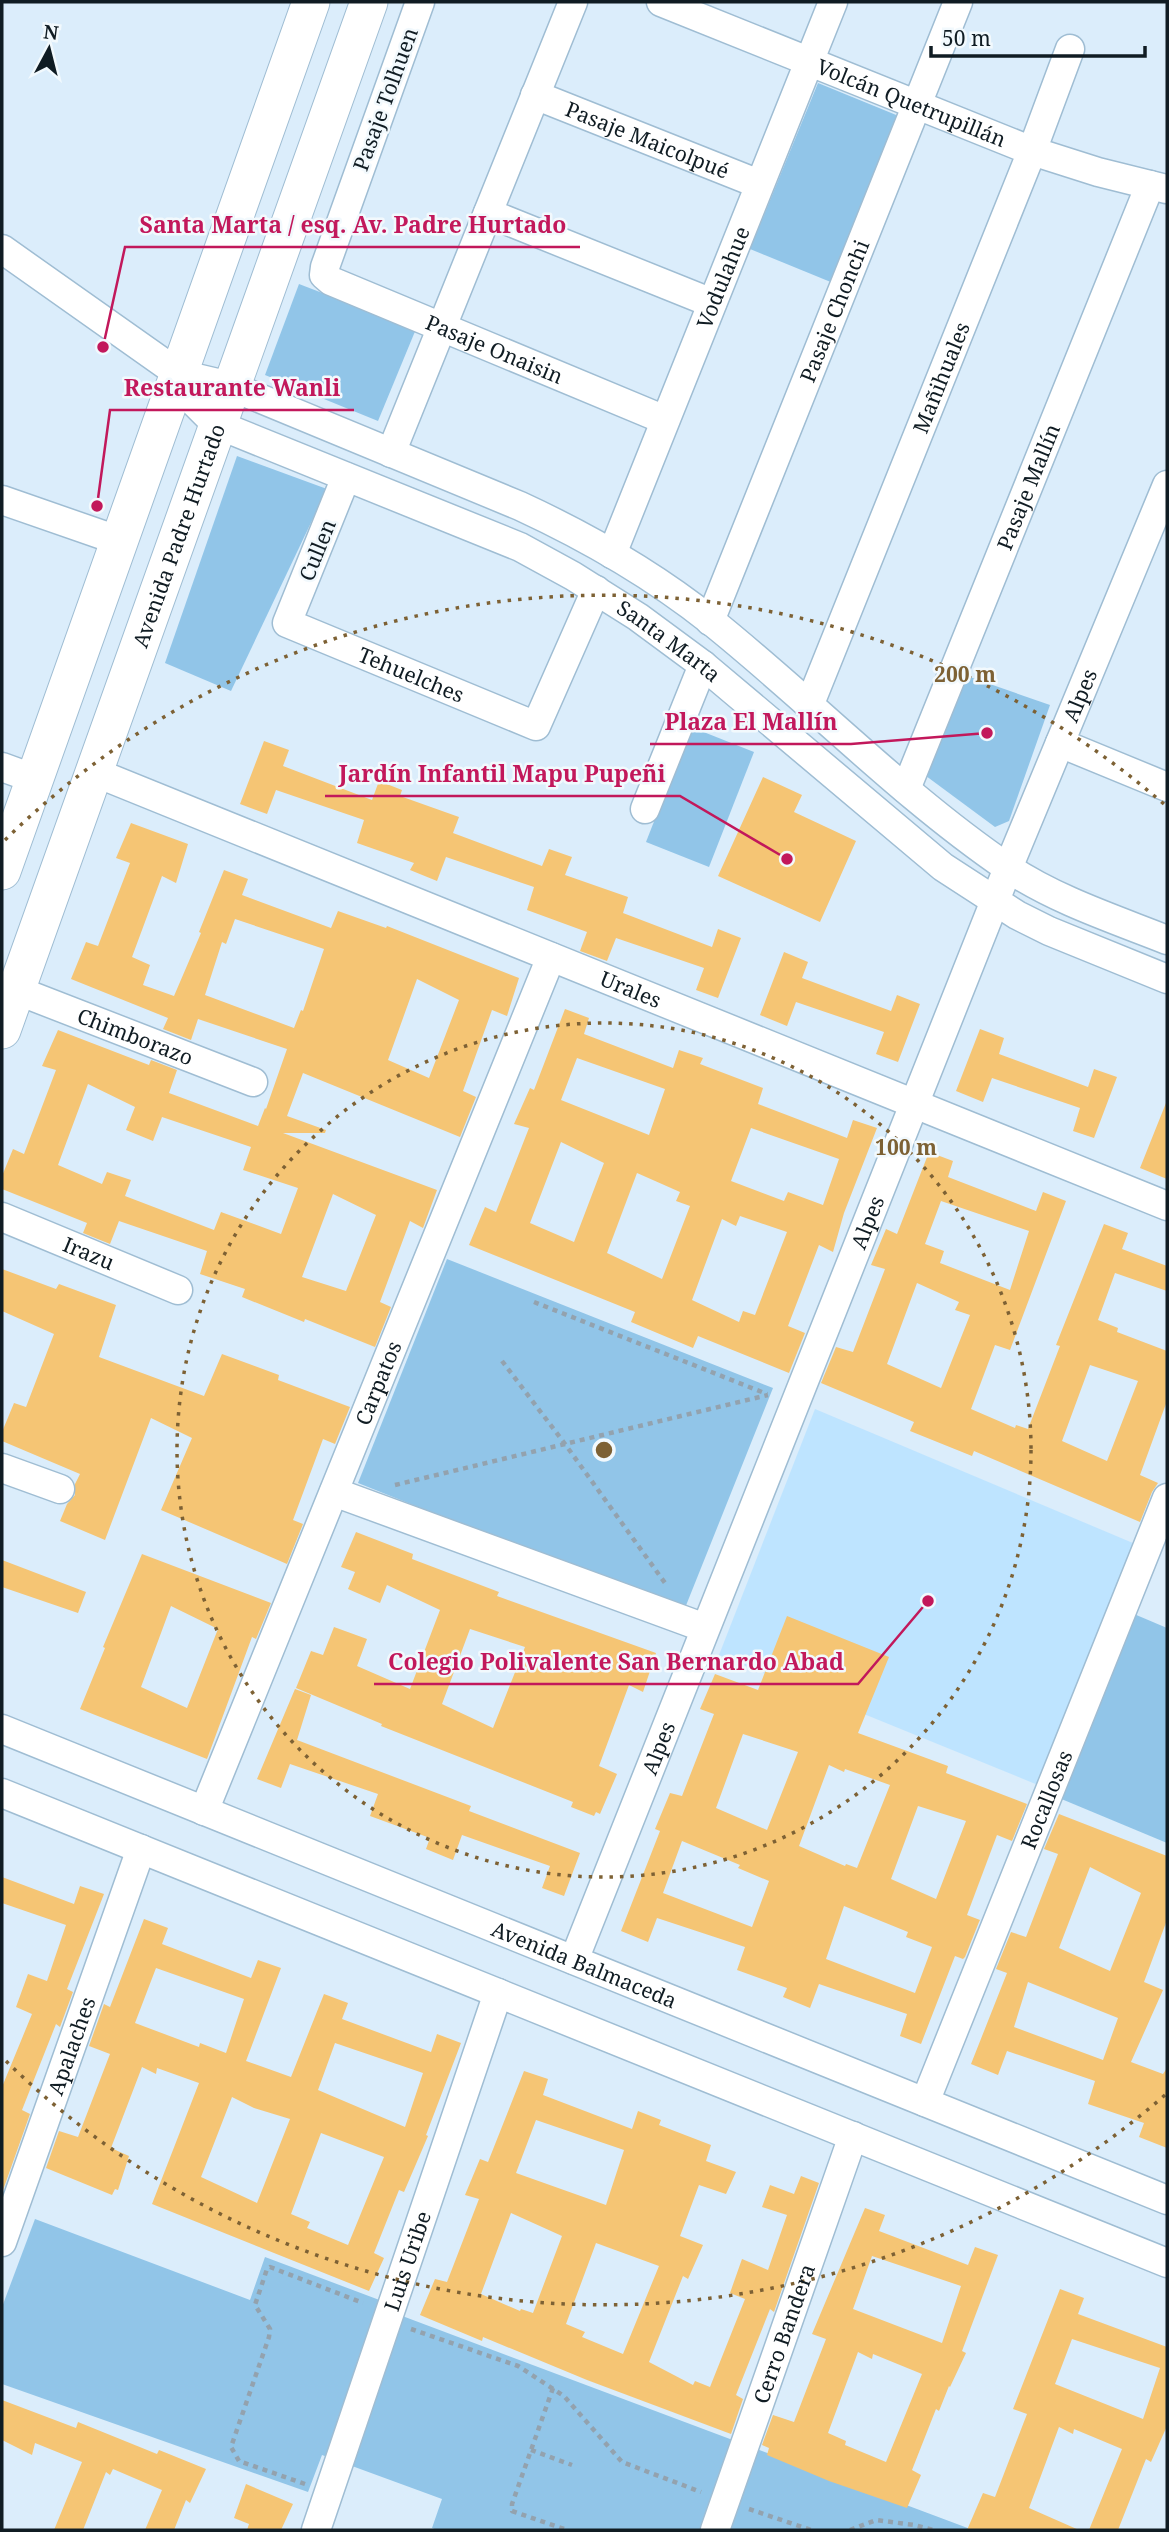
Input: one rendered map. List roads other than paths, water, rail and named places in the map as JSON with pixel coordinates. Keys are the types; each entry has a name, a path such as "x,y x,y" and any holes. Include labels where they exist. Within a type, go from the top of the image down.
{"main road":[{"path":"2,871 18,773 120,541 311,2"},
{"name":"Avenida Padre Hurtado","path":"2,1030 216,424 369,2"}],"street":[{"name":"Pasaje Tolhuen","path":"324,275 420,2"},
{"path":"391,453 573,2"},
{"name":"Volcán Quetrupillán","path":"661,2 700,9 809,62 1032,151 1159,187"},
{"name":"Vodulahue","path":"612,554 833,2"},
{"name":"Pasaje Chonchi","path":"710,621 958,2"},
{"name":"Mañihuales","path":"809,706 1032,151 1070,49"},
{"name":"Pasaje Maicolpué","path":"535,95 759,184"},
{"name":"Pasaje Mallín","path":"905,789 1159,187"},
{"path":"488,213 712,303"},
{"name":"Santa Marta","path":"2,249 179,374 230,386 520,506 612,554 664,587 710,621 905,789 965,838 1008,868 1067,900 1167,940"},
{"name":"Pasaje Onaisin","path":"324,275 331,281 665,420"},
{"name":"Santa Marta","path":"179,374 193,401 216,424 520,547 596,590 639,618 702,666 943,867 995,902 1049,931 1167,979"},
{"name":"Cullen","path":"287,623 346,477"},
{"name":"Alpes","path":"573,1960 700,1625 801,1387 1008,868 1167,485"},
{"path":"2,499 120,541"},
{"name":"Tehuelches","path":"287,623 536,726 596,590"},
{"path":"645,809 702,666"},
{"path":"1060,743 1167,787"},
{"name":"Urales","path":"94,772 1167,1206"},
{"name":"Carpatos","path":"204,1811 340,1494 551,957"},
{"name":"Chimborazo","path":"16,990 253,1082"},
{"name":"Irazu","path":"2,1217 178,1290"},
{"path":"2,1468 60,1489"},
{"path":"340,1494 700,1625"},
{"name":"Rocallosas","path":"925,2102 1167,1498"},
{"name":"Avenida Balmaceda","path":"2,1729 1167,2200"},
{"path":"2,1793 1167,2263"},
{"name":"Apalaches","path":"2,2242 141,1849"},
{"name":"Luis Uribe","path":"316,2530 498,1993"},
{"name":"Cerro Bandera","path":"715,2530 853,2136"}],"place":[{"name":"Santa Marta / esq. Av. Padre Hurtado","path":"103,347"},
{"name":"Restaurante Wanli","path":"97,506"},
{"name":"Plaza El Mallín","path":"987,733"},
{"name":"Jardín Infantil Mapu Pupeñi","path":"787,859"},
{"name":"Colegio Polivalente San Bernardo Abad","path":"928,1601"}]}
